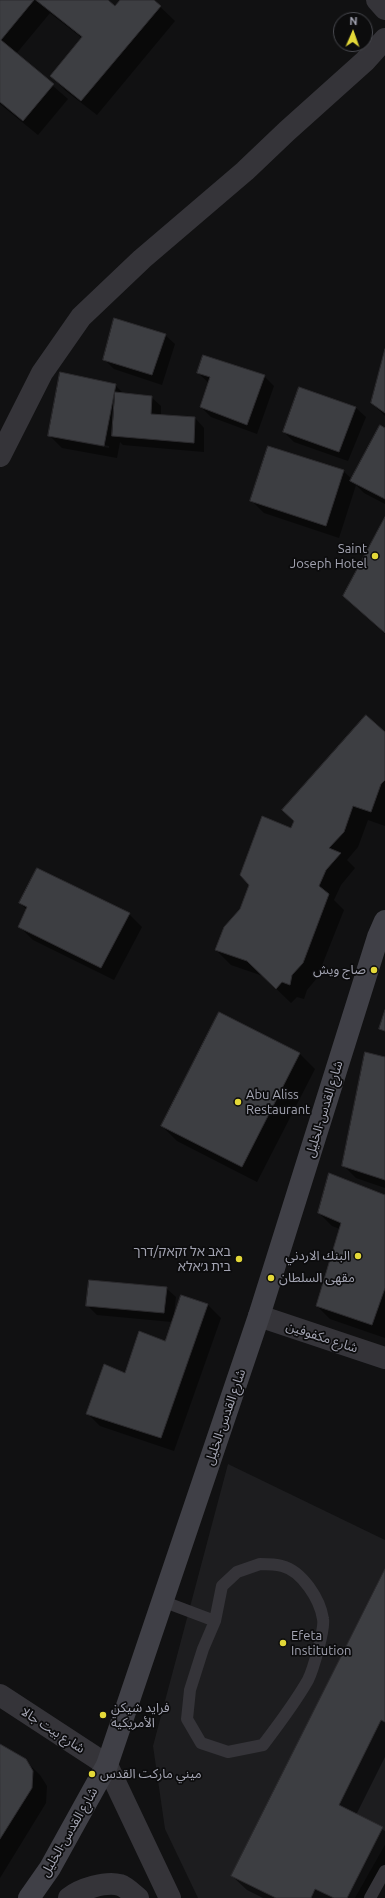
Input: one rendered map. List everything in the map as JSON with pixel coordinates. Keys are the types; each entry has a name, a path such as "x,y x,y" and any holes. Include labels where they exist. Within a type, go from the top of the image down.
{"main road":[{"name":"شارع القدس-الخليل","path":"29,1898 50,1868 107,1765 259,1316 378,937 385,921"}],"street":[{"path":"377,0 385,9"},
{"path":"0,456 42,373 81,317 142,259 245,171 286,131 365,61 385,39"},
{"name":"شارع مكفوفين","path":"259,1316 385,1358"},
{"name":"شارع بيت جالا","path":"0,1695 107,1765"},
{"path":"107,1765 170,1898"},
{"path":"69,1898 74,1894 98,1885 120,1885 138,1898"}],"lane":[{"path":"260,1564 283,1566 303,1580 316,1598 323,1619 319,1646 309,1679 263,1745 228,1752 214,1748 201,1743 187,1719 190,1690 203,1649 215,1621 222,1586 237,1572 260,1564"},
{"path":"162,1601 215,1621"},
{"path":"370,1898 383,1878"}],"shaded area":[{"name":"Efeta Institution","path":"228,1464 385,1540 385,1845 355,1898 198,1898 165,1829 153,1746"}],"building":[{"path":"0,0 34,0 1,40 54,84 23,121 0,102"},
{"path":"36,0 108,0 115,6 120,0 154,0 161,6 81,101 50,76 82,37"},
{"path":"114,318 166,334 152,375 103,360"},
{"path":"385,349 385,413 371,403"},
{"path":"203,355 265,375 247,425 200,407 210,377 197,373"},
{"path":"60,372 116,384 104,446 48,436"},
{"path":"299,387 356,407 339,452 283,432"},
{"path":"115,392 152,396 151,414 195,417 194,443 112,436"},
{"path":"380,425 385,428 385,499 350,481"},
{"path":"268,446 344,470 326,526 250,501"},
{"name":"Saint Joseph Hotel","path":"385,517 385,633 343,596"},
{"path":"366,715 385,732 385,780 381,784 371,812 353,806 344,832 329,848 341,853 326,870 319,886 329,894 303,963 292,975 290,985 282,982 276,989 247,961 215,950 224,927 240,909 249,885 240,875 262,816 291,828 294,821 282,810"},
{"path":"37,868 130,913 101,968 18,927 27,907 19,903"},
{"path":"385,1010 385,1031 379,1029"},
{"path":"219,1012 300,1053 242,1167 161,1126"},
{"path":"365,1052 385,1057 385,1180 342,1166"},
{"name":"البنك الاردني","path":"329,1173 385,1195 385,1288 372,1325 316,1306 341,1223 318,1213"},
{"path":"89,1280 167,1287 164,1313 86,1306"},
{"path":"181,1295 208,1304 161,1438 86,1414 104,1364 125,1373 139,1331 165,1341"},
{"name":"Efeta Institution","path":"385,1569 385,1722 381,1720 339,1805 383,1827 347,1898 334,1898 315,1889 311,1898 276,1898 231,1876"},
{"path":"0,1744 26,1759 33,1771 32,1788 0,1839"}],"place":[{"name":"Saint Joseph Hotel","path":"375,556"},
{"name":"صاج ويش","path":"374,970"},
{"name":"Abu Aliss Restaurant","path":"238,1102"},
{"name":"البنك الاردني","path":"358,1256"},
{"name":"באב אל זקאק/דרך בית ג׳אלא","path":"239,1259"},
{"name":"مقهى السلطان","path":"271,1278"},
{"name":"Efeta Institution","path":"283,1643"},
{"name":"فرايد شيكن الأمريكية","path":"103,1715"},
{"name":"ميني ماركت القدس","path":"92,1774"}]}
